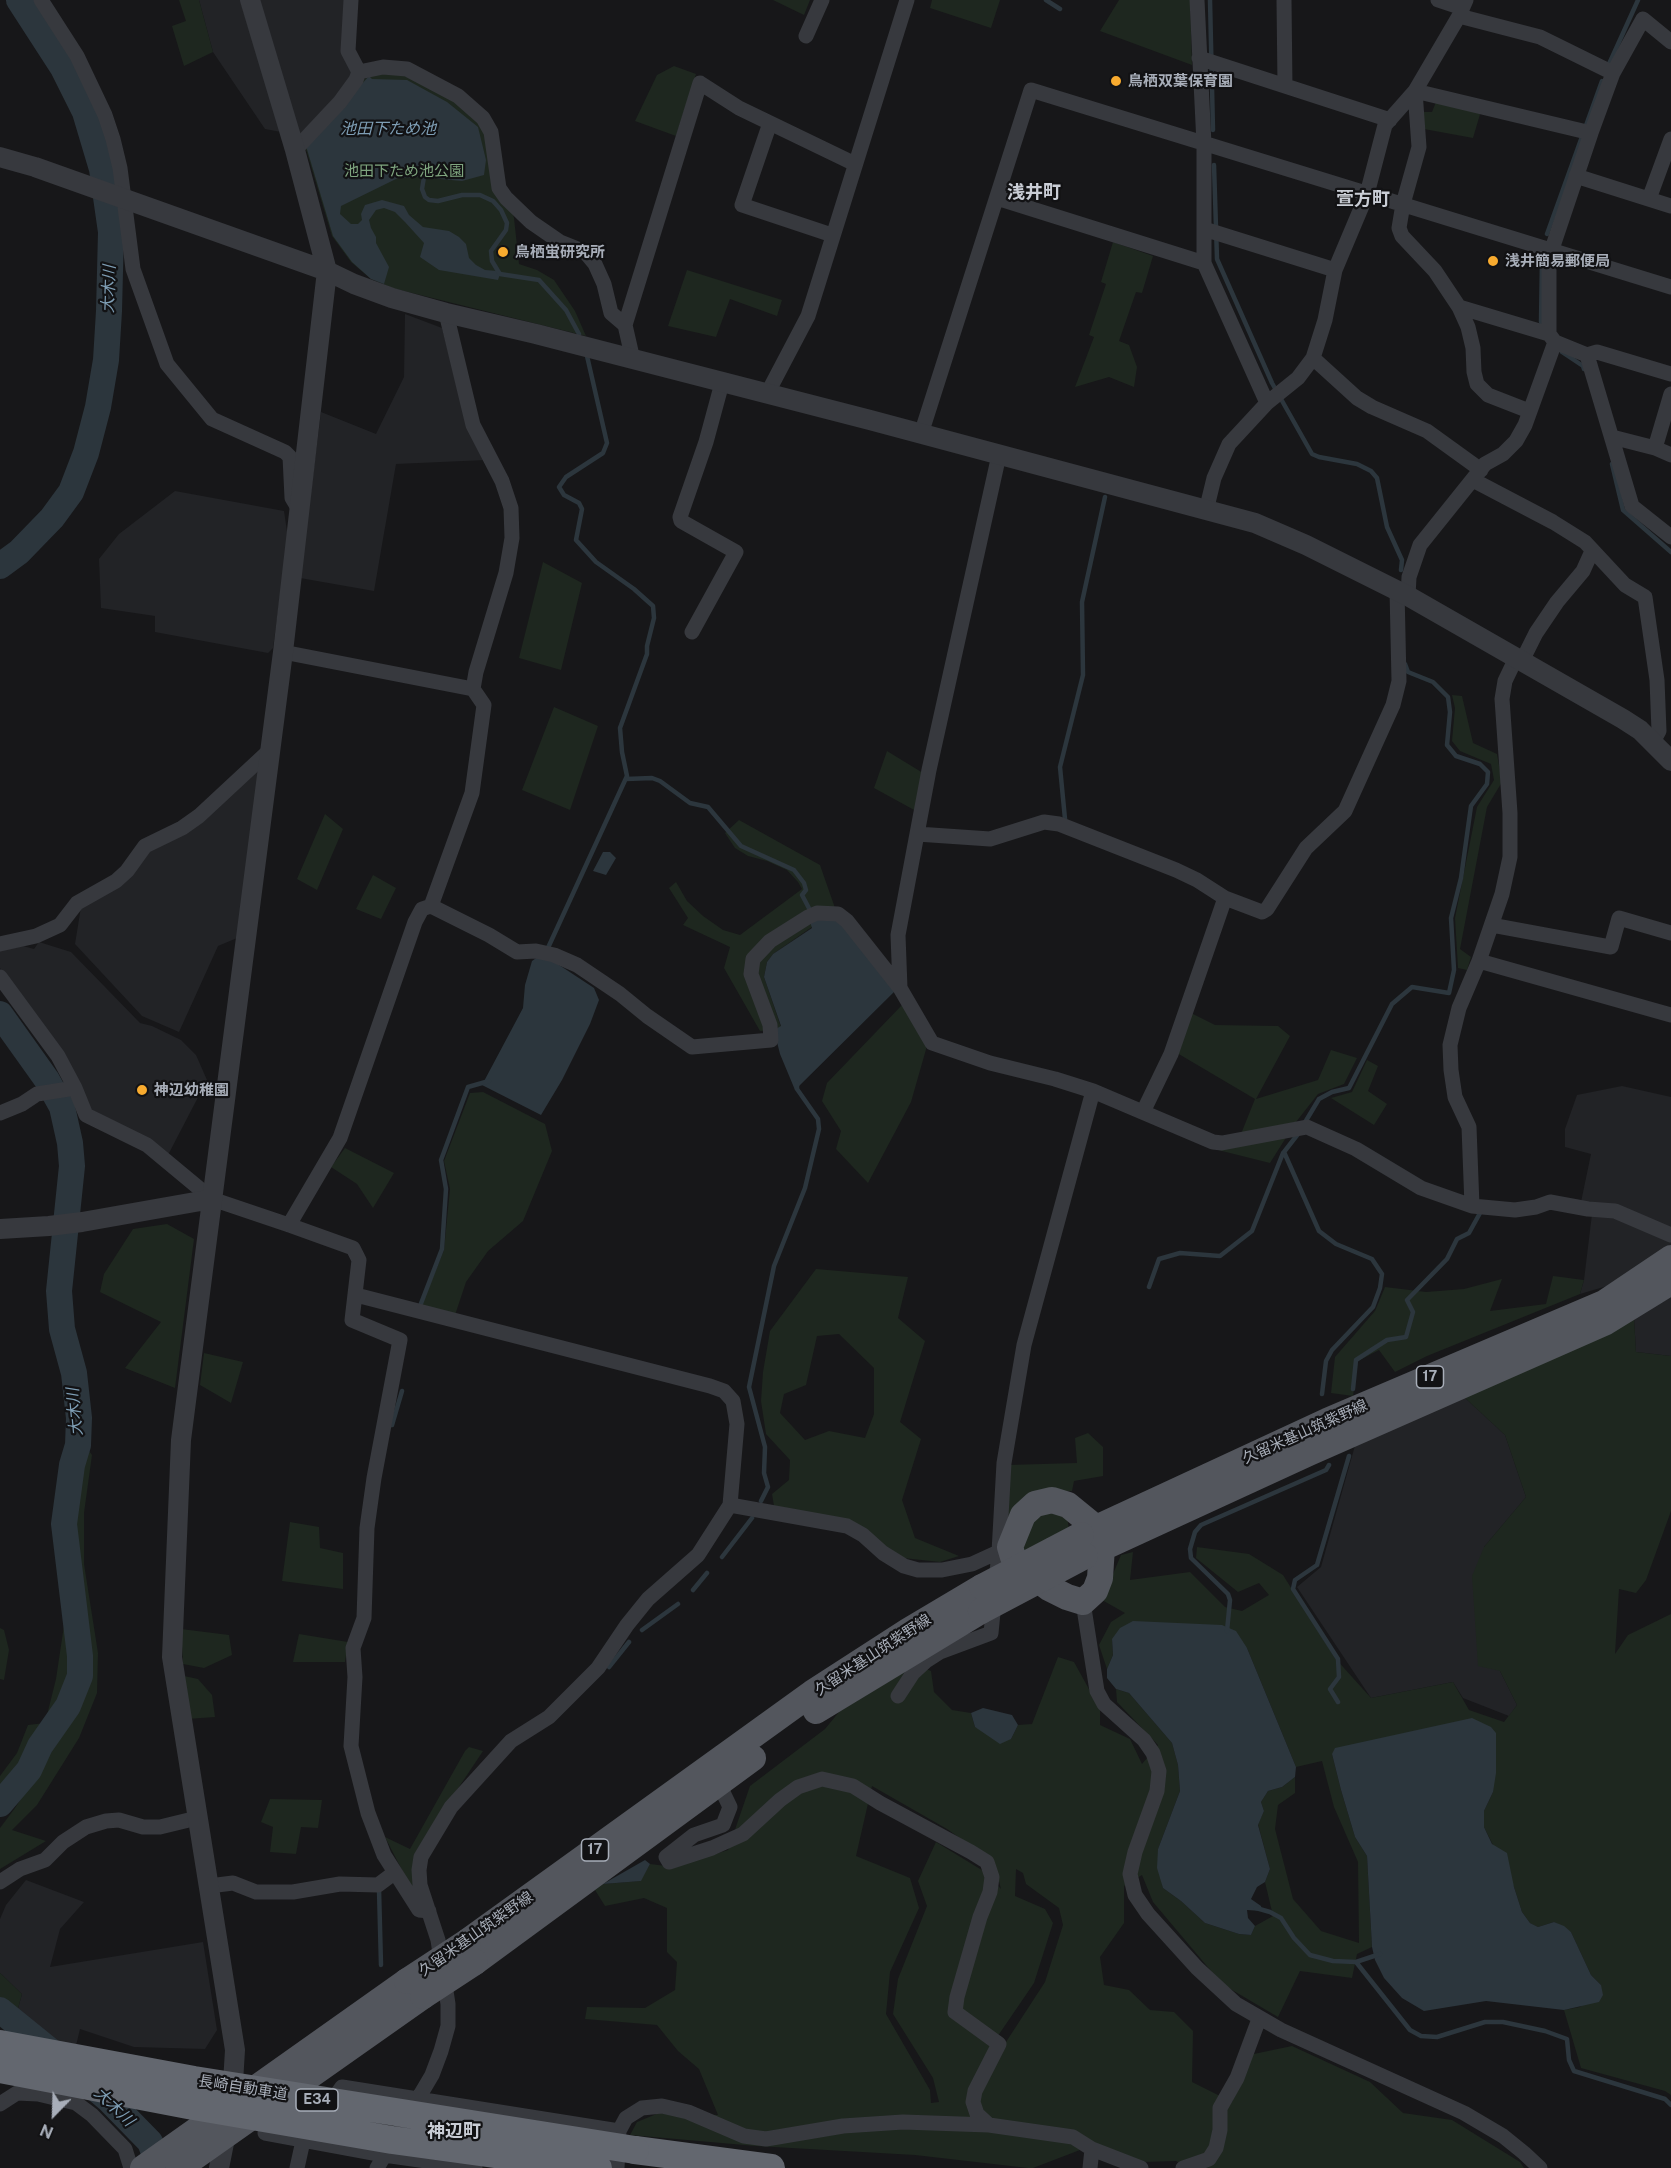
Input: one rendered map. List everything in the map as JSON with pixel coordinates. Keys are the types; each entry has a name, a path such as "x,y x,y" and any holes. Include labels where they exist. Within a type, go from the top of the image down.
{"highway":[{"name":"長崎自動車道","path":"0,2044 205,2082 624,2150 771,2168"},
{"name":"長崎自動車道","path":"0,2069 392,2140 598,2168"}],"main road":[{"name":"久留米基山筑紫野線","path":"471,1951 812,1694 908,1631 982,1599 1327,1421 1604,1303 1671,1258"},
{"name":"久留米基山筑紫野線","path":"1091,1541 1308,1453 1606,1322 1671,1282"},
{"path":"1052,1500 1068,1505 1091,1541 1100,1578 1095,1591 1083,1602 1067,1598 1049,1588 1004,1550 1023,1515 1035,1504 1052,1500"},
{"name":"久留米基山筑紫野線","path":"173,2159 232,2103 415,1989 719,1784 813,1713 982,1599"},
{"name":"久留米基山筑紫野線","path":"143,2168 173,2159 226,2133 415,1989"}],"street":[{"path":"41,0 69,42 105,115 120,168 121,199 133,270 167,364 212,420 285,452 290,457 292,498 299,510"},
{"path":"219,2168 232,2103 235,2050 172,1657 181,1440 283,652 327,271 296,150 250,0"},
{"path":"296,150 340,102 359,72 348,51 351,0"},
{"path":"806,36 822,0"},
{"path":"767,394 808,316 907,0"},
{"path":"1197,0 1204,144 1204,263 1275,398"},
{"path":"1284,0 1285,86"},
{"path":"1438,0 1540,37 1613,73"},
{"path":"1206,511 1214,478 1229,444 1298,378 1313,358 1325,320 1335,270 1367,194 1385,125 1415,91 1462,8"},
{"path":"917,834 990,839 1044,822 1059,824 1176,870 1225,898 1262,912 1268,909 1306,848 1345,811 1392,705 1399,681 1403,593 1420,545 1485,465 1503,454 1516,441 1526,425 1552,338 1549,265 1576,176 1584,131 1643,19 1671,42"},
{"path":"1200,58 1390,120"},
{"path":"359,72 382,67 407,69 458,96 483,117 491,132 496,174 506,198 531,222 560,242 585,252 595,264 604,284 611,313 625,325"},
{"path":"633,360 625,325 700,83 739,108 855,164"},
{"path":"921,434 1031,90 1671,287"},
{"path":"1415,91 1584,131"},
{"path":"1415,91 1419,147 1398,228 1402,236 1435,271 1459,307 1468,327 1473,348 1477,384 1488,395 1529,411"},
{"path":"770,123 742,205 832,235"},
{"path":"1649,199 1671,139"},
{"path":"0,157 35,167 88,188 327,271 392,298 722,382 1255,523 1306,545 1403,593 1623,719 1665,753"},
{"path":"1576,176 1671,206"},
{"path":"997,198 1204,263"},
{"path":"1204,229 1335,270"},
{"path":"1459,307 1552,338 1587,355 1597,352 1671,374"},
{"path":"430,906 472,792 483,705 473,688 506,573 512,538 511,508 502,481 473,425 446,313"},
{"path":"1587,355 1632,507 1671,537"},
{"path":"1313,358 1357,398 1427,431 1477,475 1585,542 1625,585 1645,597 1657,680 1659,731 1665,753"},
{"path":"692,632 736,552 681,521 680,518 706,442 722,382"},
{"path":"1655,448 1671,394"},
{"path":"1612,437 1655,448 1671,455"},
{"path":"900,988 898,935 929,770 999,455"},
{"path":"1472,1206 1469,1127 1455,1097 1450,1070 1450,1045 1459,1008 1479,961 1502,894 1510,857 1510,813 1502,699 1505,681 1557,602 1583,571 1592,551"},
{"path":"283,652 473,688"},
{"path":"0,944 36,936 60,926 77,903 116,881 127,871 145,846 182,828 199,816 270,750"},
{"path":"1143,1112 1172,1054 1225,898"},
{"path":"290,1225 340,1138 415,921 422,909 430,906 489,934 518,951 536,951 554,955 577,965 692,1047 771,1040 770,1025 751,974 753,959 770,941 812,915 838,914 847,921 900,988 933,1043 990,1063 1093,1091 1213,1142 1221,1143 1300,1129 1356,1149 1421,1188 1472,1206 1515,1210 1550,1202 1615,1211 1671,1235"},
{"path":"1492,925 1611,947 1619,918 1671,933"},
{"path":"1479,961 1671,1015"},
{"path":"0,977 52,1048 86,1115 147,1145 212,1199 353,1248 359,1260 352,1320 400,1340 367,1528 364,1618 353,1648 355,1677 351,1746 368,1813 384,1855 419,1910 429,1911"},
{"path":"0,1113 22,1104 37,1094 73,1088"},
{"path":"898,1696 913,1673 926,1660 940,1652 991,1633 1004,1550 1004,1463 1024,1345 1093,1091"},
{"path":"0,1229 82,1222 212,1199"},
{"path":"356,1295 724,1391 733,1401 738,1424 730,1505 698,1555 648,1599 627,1624 598,1668 549,1717 511,1741 451,1808 421,1857 420,1885 440,1951 448,2004 448,2026 432,2075 380,2161"},
{"path":"730,1505 847,1527 863,1535 883,1553 904,1566 918,1570 942,1570 972,1564 1004,1550"},
{"path":"1083,1602 1097,1691 1104,1704 1144,1740 1153,1753 1159,1771 1157,1791 1135,1852 1130,1874 1135,1895 1158,1926 1216,1988 1259,2019 1464,2113 1503,2136 1540,2168"},
{"path":"719,1784 730,1807 723,1825 693,1835 666,1857 669,1862 712,1848 743,1834 798,1787 822,1779 853,1786 987,1862 992,1877 990,1892 980,1917 957,1997 956,2012 999,2044 975,2091 973,2102 977,2114 989,2125"},
{"path":"0,1882 21,1869 45,1860 63,1842 86,1827 119,1820 143,1827 160,1827 197,1818"},
{"path":"209,1886 233,1883 256,1892 293,1892 340,1884 378,1885 394,1873"},
{"path":"1183,2168 1209,2159 1216,2148 1220,2130 1220,2108 1237,2078 1259,2019"},
{"path":"0,2062 17,2093"},
{"path":"297,2168 303,2141 342,2087 417,2100 624,2150 627,2118 642,2108 662,2106 688,2112 744,2136 766,2139 843,2126 903,2122 989,2125 1073,2137 1091,2158 1141,2168"},
{"path":"0,2089 38,2094 76,2103 92,2115 125,2149 132,2168"},
{"path":"0,2104 17,2093"},
{"path":"265,2133 380,2161 475,2168"}],"shaded area":[{"path":"199,0 240,0 281,132 265,129 213,52"},
{"path":"259,0 346,0 353,68 351,80 299,136"},
{"path":"405,314 442,328 468,426 486,460 396,464 374,591 300,578 321,412 376,434 404,377"},
{"path":"175,491 284,511 288,538 273,648 268,653 155,632 155,616 101,608 99,559 119,534"},
{"path":"262,762 237,938 218,946 179,1032 142,1016 75,944 81,907 147,848"},
{"path":"39,942 71,952 140,1023 152,1026 181,1040 196,1055 207,1080 168,1155 89,1108 26,1004 0,968 0,950 23,946 34,949"},
{"path":"1622,1086 1671,1097 1671,1245 1607,1286 1580,1294 1584,1280 1592,1214 1581,1202 1591,1154 1565,1147 1565,1129 1577,1095"},
{"path":"1671,1297 1671,1356 1636,1352 1634,1318"},
{"path":"1463,1396 1505,1435 1526,1497 1484,1547 1500,1671 1517,1705 1509,1716 1463,1698 1453,1682 1371,1698 1297,1587 1321,1567 1356,1442"},
{"path":"26,1880 84,1902 60,1929 50,1967 203,1942 217,2030 205,2049 134,2047 80,2029 74,2054 17,2012 22,1994 0,1973 0,1919 6,1905"}],"green space":[{"path":"179,0 199,0 213,52 184,66 172,26 186,21"},
{"path":"773,0 810,0 804,15"},
{"path":"932,0 1000,0 991,28 930,8"},
{"path":"1119,0 1190,0 1192,65 1100,31"},
{"path":"674,66 696,74 676,136 635,121 657,75"},
{"name":"池田下ため池公園","path":"402,73 417,77 474,114 487,133 514,218 519,264 537,270 554,280 575,311 586,336 392,288 371,279 351,262 332,236 305,146 369,74"},
{"path":"1436,102 1481,111 1473,138 1424,129 1422,112 1432,112"},
{"path":"1113,242 1153,256 1142,293 1136,292 1119,341 1129,345 1137,367 1134,387 1109,377 1075,387 1094,337 1089,335 1106,284 1101,282"},
{"path":"687,270 782,300 777,316 730,299 716,337 668,326"},
{"path":"543,562 582,583 561,670 519,658"},
{"path":"1452,695 1462,696 1473,743 1497,754 1502,782 1487,807 1460,949 1471,957 1467,970 1458,968 1455,918 1477,807 1494,780 1491,764 1460,751 1452,741 1455,708"},
{"path":"554,707 598,726 570,810 522,790"},
{"path":"887,751 923,773 916,811 874,788"},
{"path":"325,814 343,829 317,890 297,879"},
{"path":"739,820 820,865 835,908 810,922 812,927 773,954 767,962 764,977 781,1027 774,1030 760,1031 724,968 730,947 683,925 688,918 669,888 676,882 687,901 703,916 723,930 740,935 802,889 787,870 748,856 735,848 725,833"},
{"path":"373,875 396,888 381,919 356,909"},
{"path":"902,1005 927,1046 911,1102 868,1183 836,1149 841,1131 822,1101 827,1083"},
{"path":"1191,1013 1215,1025 1278,1026 1290,1036 1256,1099 1318,1080 1331,1050 1357,1058 1344,1084 1318,1094 1296,1122 1241,1134 1255,1099 1177,1053"},
{"path":"1367,1060 1378,1066 1368,1091 1387,1104 1374,1125 1331,1098 1352,1092"},
{"path":"483,1092 545,1124 552,1151 523,1221 488,1251 466,1282 455,1315 421,1306 444,1250 450,1189 444,1161 470,1093"},
{"path":"1287,1136 1270,1163 1214,1149"},
{"path":"345,1148 394,1173 373,1208 357,1184 331,1167"},
{"path":"167,1224 194,1239 175,1388 125,1368 161,1322 100,1292 104,1274 133,1229"},
{"path":"816,1269 908,1277 898,1318 925,1341 900,1422 921,1439 902,1500 915,1538 959,1556 940,1562 903,1558 846,1520 774,1506 772,1494 789,1480 790,1460 766,1434 761,1401 770,1331","holes":["839,1334 874,1368 874,1414 865,1438 829,1431 805,1440 780,1413 784,1394 806,1385 817,1336"]},
{"path":"1553,1276 1584,1280 1580,1294 1427,1356 1395,1372 1379,1350 1358,1361 1353,1396 1331,1393 1335,1357 1375,1311 1385,1287 1426,1292 1464,1289 1502,1279 1490,1311 1546,1304"},
{"path":"1634,1318 1636,1352 1671,1356 1671,1511 1646,1580 1636,1593 1619,1589 1615,1654 1628,1635 1671,1614 1671,2095 1665,2091 1581,2068 1564,2010 1580,2007 1601,1985 1591,1975 1571,1932 1554,1922 1538,1927 1530,1923 1522,1912 1514,1887 1484,1827 1484,1811 1493,1792 1332,1754 1355,1837 1367,1856 1372,1947 1357,1954 1352,1978 1300,1971 1278,2017 1222,1984 1153,1902 1142,1875 1124,1886 1124,1923 1100,1957 1104,1985 1129,1990 1150,2010 1174,2012 1193,2031 1192,2082 1232,2102 1249,2055 1292,2046 1370,2082 1403,2113 1452,2120 1520,2162 1524,2168 1188,2168 1176,2161 1144,2162 1093,2145 1028,2168 915,2155 756,2146 630,2135 637,2122 659,2113 718,2115 699,2069 678,2051 657,2025 585,2019 587,2007 645,2008 675,1990 677,1962 667,1952 667,1908 644,1898 605,1906 595,1890 603,1884 640,1881 650,1864 674,1867 728,1850 750,1786 825,1729 839,1712 916,1665 931,1671 934,1692 952,1710 971,1713 975,1727 1011,1739 1018,1725 1032,1724 1058,1657 1074,1662 1100,1709 1100,1725 1130,1739 1142,1764 1158,1745 1117,1702 1116,1689 1129,1693 1172,1743 1178,1765 1180,1791 1158,1849 1163,1888 1205,1923 1239,1934 1251,1935 1255,1926 1273,1916 1265,1882 1270,1869 1258,1824 1264,1811 1261,1802 1268,1791 1282,1787 1295,1777 1295,1793 1278,1805 1275,1829 1293,1899 1321,1931 1359,1943 1358,1862 1334,1807 1322,1761 1296,1767 1247,1648 1112,1639 1113,1655 1107,1669 1099,1645 1111,1622 1125,1613 1102,1600 1121,1555 1133,1552 1130,1580 1190,1572 1225,1607 1242,1611 1269,1595 1259,1583 1238,1592 1196,1558 1197,1547 1249,1554 1283,1575 1335,1658 1371,1698 1453,1682 1469,1710 1504,1722 1517,1705 1500,1671 1478,1666 1472,1576 1484,1547 1526,1497 1505,1435 1463,1396","holes":["872,1786 947,1829 994,1862 1001,1889 985,1872 936,1842 918,1881 927,1906 898,1979 893,2014 933,2078 939,2102 931,2103 930,2090 886,2014 890,1972 919,1908 910,1878 856,1856","1016,1869 1023,1873 1026,1884 1059,1908 1063,1925 1045,1982 1006,2042 991,2046 1034,1983 1053,1923 1045,1909 1015,1896"]},
{"path":"204,1353 243,1362 231,1403 200,1385"},
{"path":"1088,1433 1103,1447 1103,1476 1074,1481 1072,1491 1036,1492 1006,1532 1008,1465 1077,1463 1075,1438"},
{"path":"84,1444 92,1455 84,1513 84,1564 98,1653 97,1693 79,1738 37,1805 12,1830 46,1841 0,1869 0,1828 69,1724 85,1680 86,1656 69,1521 76,1470"},
{"path":"1049,1508 1067,1515 1069,1530 1022,1555 1020,1538 1032,1517"},
{"path":"290,1522 319,1527 320,1548 343,1553 343,1589 282,1581"},
{"path":"66,1612 72,1643 69,1678 23,1772 0,1796 0,1776 17,1753 28,1725 45,1723 56,1679"},
{"path":"0,1628 4,1630 9,1650 4,1680 0,1679"},
{"path":"181,1629 229,1635 232,1655 204,1668 183,1664"},
{"path":"299,1634 348,1642 345,1662 293,1662"},
{"path":"184,1676 198,1679 212,1695 215,1717 187,1719"},
{"path":"469,1747 483,1751 445,1808 416,1859 420,1905 385,1837 410,1849"},
{"path":"270,1799 322,1800 318,1828 301,1827 296,1854 270,1852 273,1827 261,1822"},
{"path":"0,1973 22,1994 17,2012 0,2017"}],"water":[{"name":"池田下ため池","path":"369,76 372,79 407,80 447,102 478,127 486,160 484,175 462,181 418,177 398,178 341,206 340,214 351,224 358,224 362,220 361,214 365,205 382,200 404,206 409,215 423,227 449,231 459,237 466,244 469,258 485,270 498,271 500,274 498,280 439,270 420,257 424,243 395,212 384,208 376,210 369,220 376,243 389,267 384,284 371,279 352,262 333,236 306,146"},
{"path":"603,852 610,852 616,858 606,875 593,871"},
{"path":"820,918 835,918 848,927 895,991 795,1090 780,1054 774,1030 781,1026 764,977 767,962 773,954 812,928 810,922"},
{"path":"539,956 550,959 594,988 599,1000 590,1024 562,1080 541,1115 482,1085 523,1008 525,985 532,961"},
{"path":"1133,1621 1222,1625 1236,1631 1247,1648 1296,1767 1295,1777 1282,1787 1268,1791 1261,1802 1264,1811 1258,1825 1270,1869 1265,1882 1257,1887 1251,1899 1261,1906 1262,1911 1247,1910 1248,1918 1255,1926 1251,1935 1239,1934 1205,1923 1163,1888 1157,1868 1158,1849 1180,1791 1178,1765 1172,1743 1129,1693 1116,1689 1107,1678 1107,1669 1113,1655 1112,1639 1120,1628"},
{"path":"983,1708 1012,1715 1018,1725 1011,1739 1000,1744 975,1727 971,1713"},
{"path":"1472,1718 1491,1727 1496,1733 1496,1773 1493,1792 1484,1811 1484,1827 1492,1844 1507,1853 1522,1912 1530,1923 1538,1927 1554,1922 1571,1932 1591,1975 1601,1985 1603,1995 1599,2002 1564,2010 1486,2001 1424,2011 1402,1998 1384,1978 1375,1960 1372,1947 1367,1856 1355,1837 1332,1754 1335,1748"},
{"path":"645,1860 650,1864 641,1881 603,1884"}],"waterway":[{"name":"大木川","path":"0,566 19,552 52,518 71,492 86,453 98,407 106,360 109,311 111,232 102,169 85,112 63,68 19,0"},
{"path":"1046,0 1060,9"},
{"path":"1210,0 1213,130"},
{"path":"1609,64 1638,0"},
{"path":"1547,234 1602,81"},
{"path":"1214,165 1217,259 1272,383 1312,454 1357,464 1371,471 1377,478 1387,527 1402,560 1401,570"},
{"path":"424,177 422,189 429,200 438,201 462,195 480,195 493,201 501,210 507,223 506,230 491,251 492,261 498,271 500,274 539,280 566,310 579,334"},
{"path":"1541,322 1542,260"},
{"path":"1562,352 1584,369"},
{"path":"547,950 627,776 620,728 647,654 654,618 653,606 634,589 596,562 576,540 582,509 579,503 564,495 559,487 566,477 603,453 607,443 587,356"},
{"path":"1612,464 1623,510 1671,552"},
{"path":"1065,819 1060,767 1083,675 1082,602 1105,497"},
{"path":"1304,1124 1319,1099 1332,1092 1349,1088 1392,1004 1412,987 1449,993 1454,970 1451,918 1461,878 1471,806 1487,784 1488,772 1480,764 1456,756 1447,745 1450,712 1448,697 1433,682 1408,672 1405,664"},
{"path":"626,779 652,778 660,781 690,803 708,807 741,846 794,870 804,883 806,890 802,895 811,912"},
{"name":"大木川","path":"0,1014 47,1080 62,1107 70,1143 72,1166 59,1291 62,1329 74,1373 79,1418 78,1445 72,1465 64,1524 80,1656 80,1676 68,1706 40,1746 29,1770 0,1804"},
{"path":"420,1306 442,1249 446,1189 441,1160 468,1087 489,1081"},
{"path":"761,1501 768,1487 764,1473 765,1447 749,1387 774,1266 805,1188 819,1129 818,1119 797,1089 797,1083"},
{"path":"1298,1134 1284,1152 1319,1231 1336,1244 1372,1259 1382,1274 1373,1307 1332,1350 1326,1361 1322,1394"},
{"path":"1149,1287 1159,1259 1180,1253 1220,1256 1252,1231 1283,1153"},
{"path":"1353,1389 1356,1360 1387,1340 1406,1337 1413,1312 1407,1300 1447,1259 1457,1239 1469,1233 1480,1213"},
{"path":"392,1425 402,1391"},
{"path":"1338,1702 1330,1689 1339,1677 1338,1659 1293,1589 1295,1580 1317,1565 1349,1456"},
{"path":"1227,1631 1230,1600 1228,1594 1191,1558 1190,1549 1195,1532 1201,1525 1326,1470 1329,1465"},
{"path":"722,1557 752,1518"},
{"path":"693,1590 707,1573"},
{"path":"642,1630 678,1604"},
{"path":"609,1667 629,1642"},
{"path":"379,1889 381,1965"},
{"path":"1256,1908 1281,1918 1294,1938 1310,1955 1333,1961 1356,1962 1410,2030 1421,2036 1437,2037 1485,2022 1503,2022 1545,2031 1567,2039 1569,2060 1574,2071 1665,2099 1671,2105"},
{"path":"1356,1962 1380,1954"},
{"name":"大木川","path":"0,2010 58,2057"},
{"name":"大木川","path":"88,2082 150,2142 160,2168"}],"place":[{"name":"鳥栖双葉保育園","path":"1116,81"},
{"name":"鳥栖蛍研究所","path":"503,252"},
{"name":"浅井簡易郵便局","path":"1493,261"},
{"name":"神辺幼稚園","path":"142,1090"}],"district":[{"name":"浅井町","path":"1034,192"},
{"name":"萱方町","path":"1363,199"},
{"name":"神辺町","path":"454,2131"}]}
